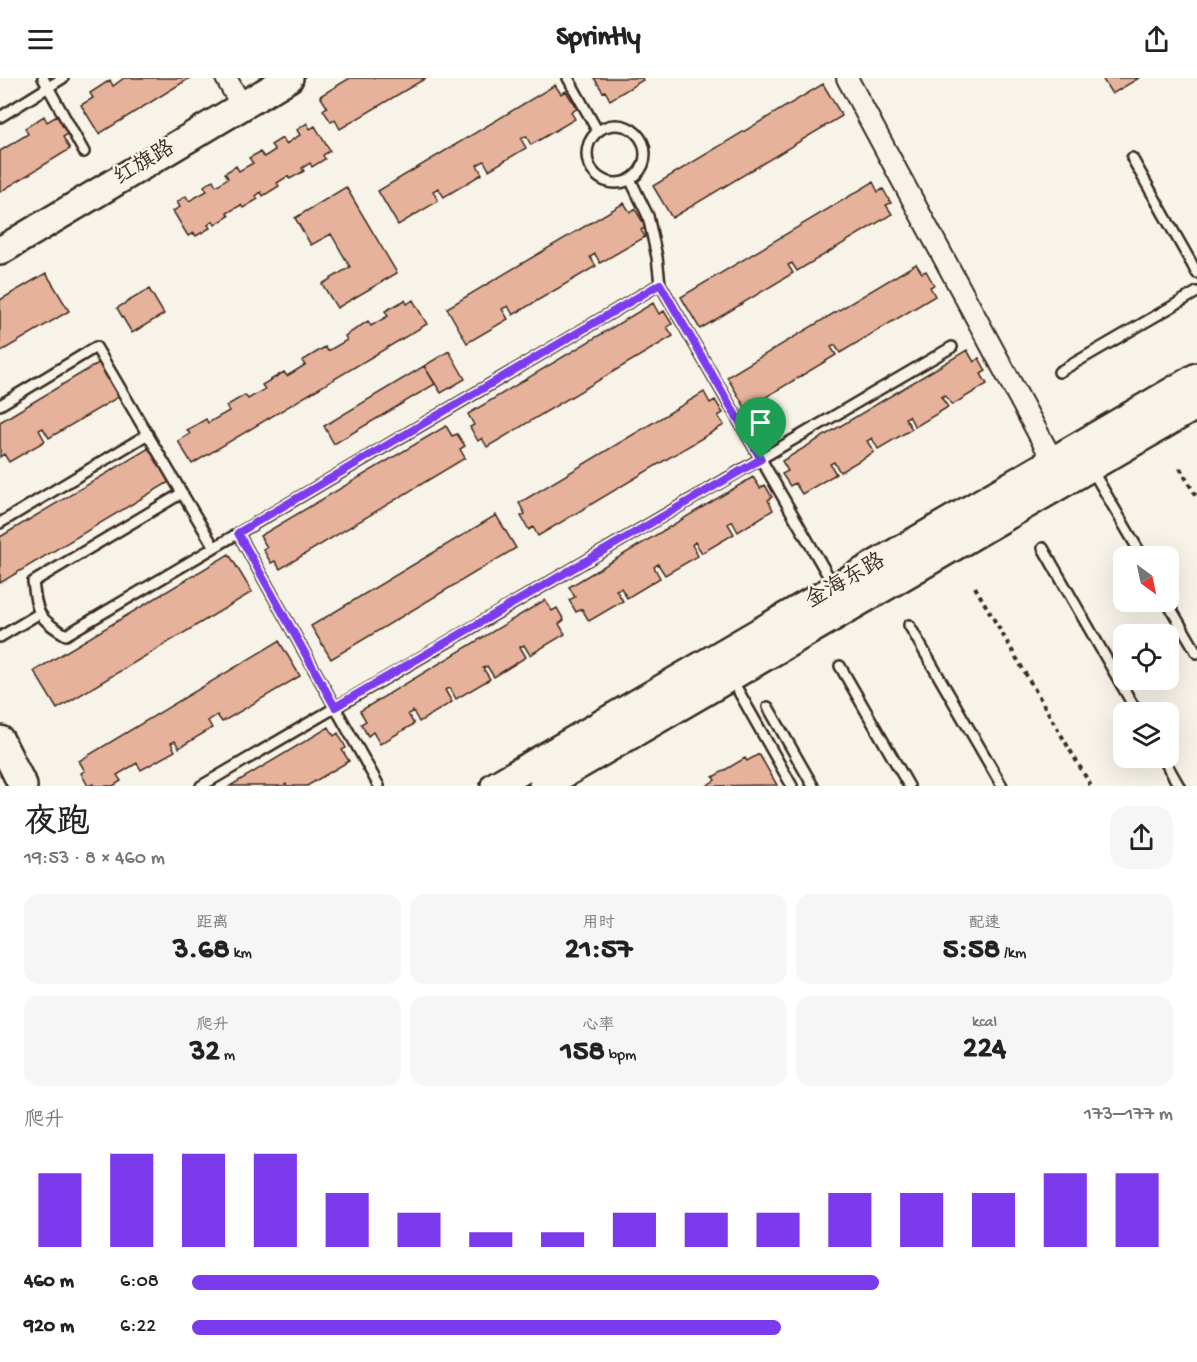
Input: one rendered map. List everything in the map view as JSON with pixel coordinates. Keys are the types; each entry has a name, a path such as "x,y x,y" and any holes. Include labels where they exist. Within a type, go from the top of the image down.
{"main road":[{"name":"红旗路","path":"0,251 289,78"},
{"name":"金海东路","path":"495,786 1197,377"},
{"name":"金海东路","path":"543,786 1197,405"},
{"path":"0,740 23,786"}],"street":[{"path":"226,78 242,106"},
{"path":"847,78 1053,461"}],"lane":[{"path":"44,78 84,152"},
{"path":"0,117 63,78"},
{"path":"568,78 598,132"},
{"path":"611,125 621,125 631,129 644,143 644,161 640,170 630,179 610,182 598,177 594,172 587,153 589,143 598,132 611,125"},
{"path":"1132,158 1197,273"},
{"path":"630,179 648,216 660,284 835,588"},
{"path":"182,494 33,582 37,607 46,624 66,635 660,284"},
{"path":"1059,372 1197,292"},
{"path":"0,405 96,347 214,548"},
{"path":"201,786 952,347"},
{"path":"0,523 148,434"},
{"path":"1090,467 1136,546"},
{"path":"238,533 379,786"},
{"path":"1043,548 1131,702"},
{"path":"1173,612 1197,653"},
{"path":"0,637 40,613"},
{"path":"909,626 1002,786"},
{"path":"840,666 909,786"},
{"path":"730,677 792,786"},
{"path":"768,708 813,786"},
{"path":"1169,768 1179,786"}],"path":[{"path":"1180,468 1197,498"},
{"path":"975,587 1091,786"}],"building":[{"path":"124,78 190,78 99,134 81,105 93,98 90,93 110,80 113,86"},
{"path":"350,78 426,78 340,129 335,120 331,122 323,110 327,107 320,96"},
{"path":"594,78 642,78 643,80 610,100"},
{"path":"1102,78 1139,78 1112,94"},
{"path":"823,84 842,116 672,218 653,186"},
{"path":"555,85 561,94 566,91 577,109 571,112 575,119 531,145 526,136 521,139 526,148 489,170 484,161 477,165 482,174 444,197 438,188 433,191 438,201 398,225 378,191"},
{"path":"44,116 47,122 57,116 68,134 63,137 70,149 0,192 0,151 28,134 25,128"},
{"path":"307,123 310,129 315,126 330,151 323,155 325,159 312,167 310,163 302,168 304,171 290,179 288,176 277,183 279,186 263,196 261,192 256,196 258,199 243,208 241,205 227,213 229,216 215,225 213,221 208,225 210,228 196,236 194,233 188,236 173,211 180,207 177,202 186,196 189,201 207,191 204,186 213,180 216,186 228,178 225,173 236,166 239,171 253,163 249,158 260,152 264,157 275,150 271,145 282,138 286,144 300,135 297,130"},
{"path":"873,182 878,192 883,189 891,203 886,205 892,214 797,271 792,263 788,265 793,273 700,329 681,297"},
{"path":"346,187 397,273 337,308 322,284 350,267 331,234 311,245 295,218"},
{"path":"624,203 630,212 635,209 646,227 641,230 645,237 600,263 595,254 590,257 596,266 513,315 508,306 502,309 508,319 467,343 447,308"},
{"path":"916,264 922,273 926,271 934,285 930,287 935,296 840,353 835,345 831,347 836,355 746,409 727,377"},
{"path":"46,273 69,311 0,352 0,300"},
{"path":"149,289 164,314 132,333 117,308"},
{"path":"405,300 407,304 413,300 427,324 192,464 178,441 190,434 187,430 206,419 208,423 229,411 226,406 245,395 248,399 265,389 262,385 284,372 287,376 305,365 302,361 325,347 328,351 347,340 345,336 368,321 371,326 388,316 385,311"},
{"path":"653,303 659,314 664,311 672,324 667,327 673,336 487,447 482,438 478,441 470,427 474,425 468,414"},
{"path":"967,350 974,362 979,358 986,371 981,374 987,384 952,405 945,395 941,397 948,407 915,427 909,416 905,418 912,429 878,449 872,438 867,441 874,452 840,472 834,462 830,464 836,474 802,494 795,483 790,486 782,474 788,471 782,461"},
{"path":"449,351 465,379 441,393 424,366"},
{"path":"100,362 120,396 49,438 43,428 39,430 45,441 9,462 4,454 0,457 0,422"},
{"path":"424,366 435,384 334,444 324,426"},
{"path":"704,392 710,403 715,400 723,413 718,416 724,425 538,536 533,527 529,530 521,516 525,514 519,503"},
{"path":"446,426 452,436 457,434 465,446 460,449 465,458 280,569 275,561 271,563 263,549 267,547 260,536"},
{"path":"149,448 169,482 0,583 0,537"},
{"path":"753,477 760,488 765,485 772,497 768,500 773,510 738,532 732,521 728,524 734,534 702,553 695,542 692,545 698,556 665,575 658,564 654,567 660,578 627,598 621,588 616,590 623,601 589,621 582,609 576,612 569,600 575,597 569,587"},
{"path":"496,515 516,548 331,659 311,626"},
{"path":"229,554 252,592 57,709 34,671"},
{"path":"545,600 552,611 557,608 564,620 559,624 565,634 530,655 524,645 520,647 526,657 494,677 487,666 483,668 490,679 456,699 450,688 445,690 452,702 419,722 413,711 408,714 414,724 380,744 373,732 368,736 361,724 366,721 360,711"},
{"path":"279,641 300,676 222,722 217,715 208,721 212,728 179,748 175,741 171,743 175,751 141,770 137,763 117,775 121,781 113,786 94,786 93,784 88,786 81,773 85,771 79,761"},
{"path":"329,727 334,736 338,733 346,748 342,750 349,761 307,786 287,786 286,784 283,786 230,786"},
{"path":"759,754 777,785 706,786 715,780 713,777 745,758 747,761"}],"route":[{"path":"660,284 761,459 335,707 238,533 660,284"}]}
